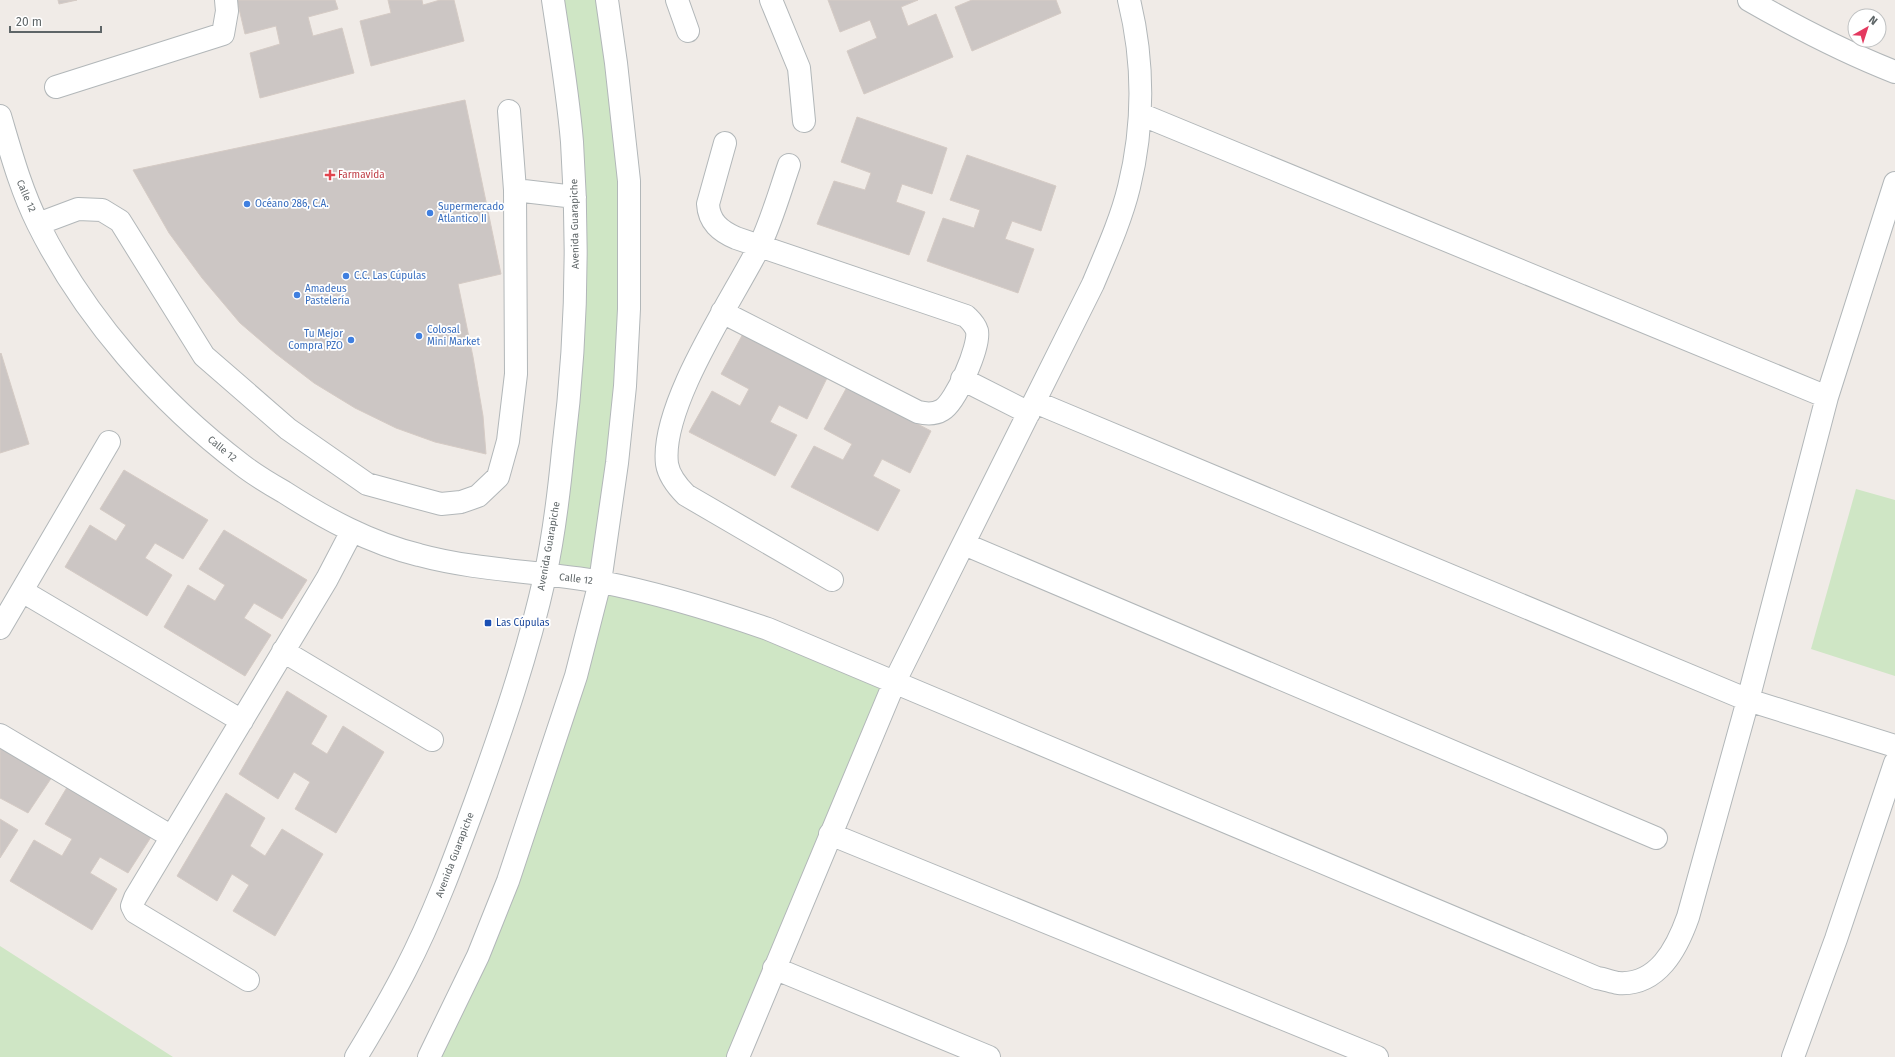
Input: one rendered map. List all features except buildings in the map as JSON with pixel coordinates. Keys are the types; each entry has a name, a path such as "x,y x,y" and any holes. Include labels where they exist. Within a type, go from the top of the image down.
{"street":[{"path":"56,87 223,34 227,11 226,0"},
{"name":"Avenida Guarapiche","path":"356,1057 406,970 446,882 490,764 510,702 545,575 560,478 570,394 575,316 575,197 572,141 566,85 553,0"},
{"path":"429,1057 478,956 508,881 576,676 600,582 617,462 625,386 629,309 629,181 616,63 607,0"},
{"path":"677,0 688,31"},
{"path":"771,0 799,68 804,121"},
{"path":"738,1057 895,681 1093,284 1111,241 1128,189 1137,150 1140,114 1141,76 1137,31 1129,0"},
{"path":"1749,0 1791,24 1850,54 1895,72"},
{"path":"38,224 78,209 102,210 120,221 204,356 288,429 367,484 441,504 461,502 478,496 498,477 508,441 516,374 515,190 509,111"},
{"path":"1140,114 1827,397"},
{"name":"Calle 12","path":"0,116 16,172 38,224 65,271 105,330 148,380 190,422 244,467 305,506 362,536 419,555 489,568 600,582 688,602 768,629 895,681 1598,978 1619,983 1637,981 1650,975 1665,964 1680,941 1748,700 1827,397 1895,183"},
{"path":"722,312 918,412 927,414 943,410 952,400 975,349 978,338 976,329 966,316 722,232 714,223 708,212 708,204 725,143"},
{"path":"790,165 759,246 722,312 696,363 672,419 667,450 668,464 672,478 686,495 832,580"},
{"path":"515,190 575,197"},
{"path":"962,379 1748,700 1895,746"},
{"path":"0,628 109,442"},
{"path":"248,980 135,912 132,906 135,898 327,579 352,531"},
{"path":"964,544 1656,838"},
{"path":"22,591 242,721"},
{"path":"283,651 432,740"},
{"path":"0,735 172,837"},
{"path":"1793,1057 1836,939 1895,763"},
{"path":"830,834 1377,1057"},
{"path":"774,968 989,1057"}],"green space":[{"path":"553,0 607,0 629,181 600,582 895,681 738,1057 429,1057 478,956 599,582 545,575 575,316"},
{"path":"1856,489 1895,500 1895,676 1811,649"},
{"path":"0,946 173,1057 0,1057"}],"place":[{"name":"Farmavida","path":"330,175"},
{"name":"Océano 286, C.A.","path":"247,204"},
{"name":"Supermercado Atlantico II","path":"430,213"},
{"name":"C.C. Las Cúpulas","path":"346,276"},
{"name":"Amadeus Pastelería","path":"297,295"},
{"name":"Colosal Mini Market","path":"419,336"},
{"name":"Tu Mejor Compra PZO","path":"351,340"},
{"name":"Las Cúpulas","path":"488,623"}]}
